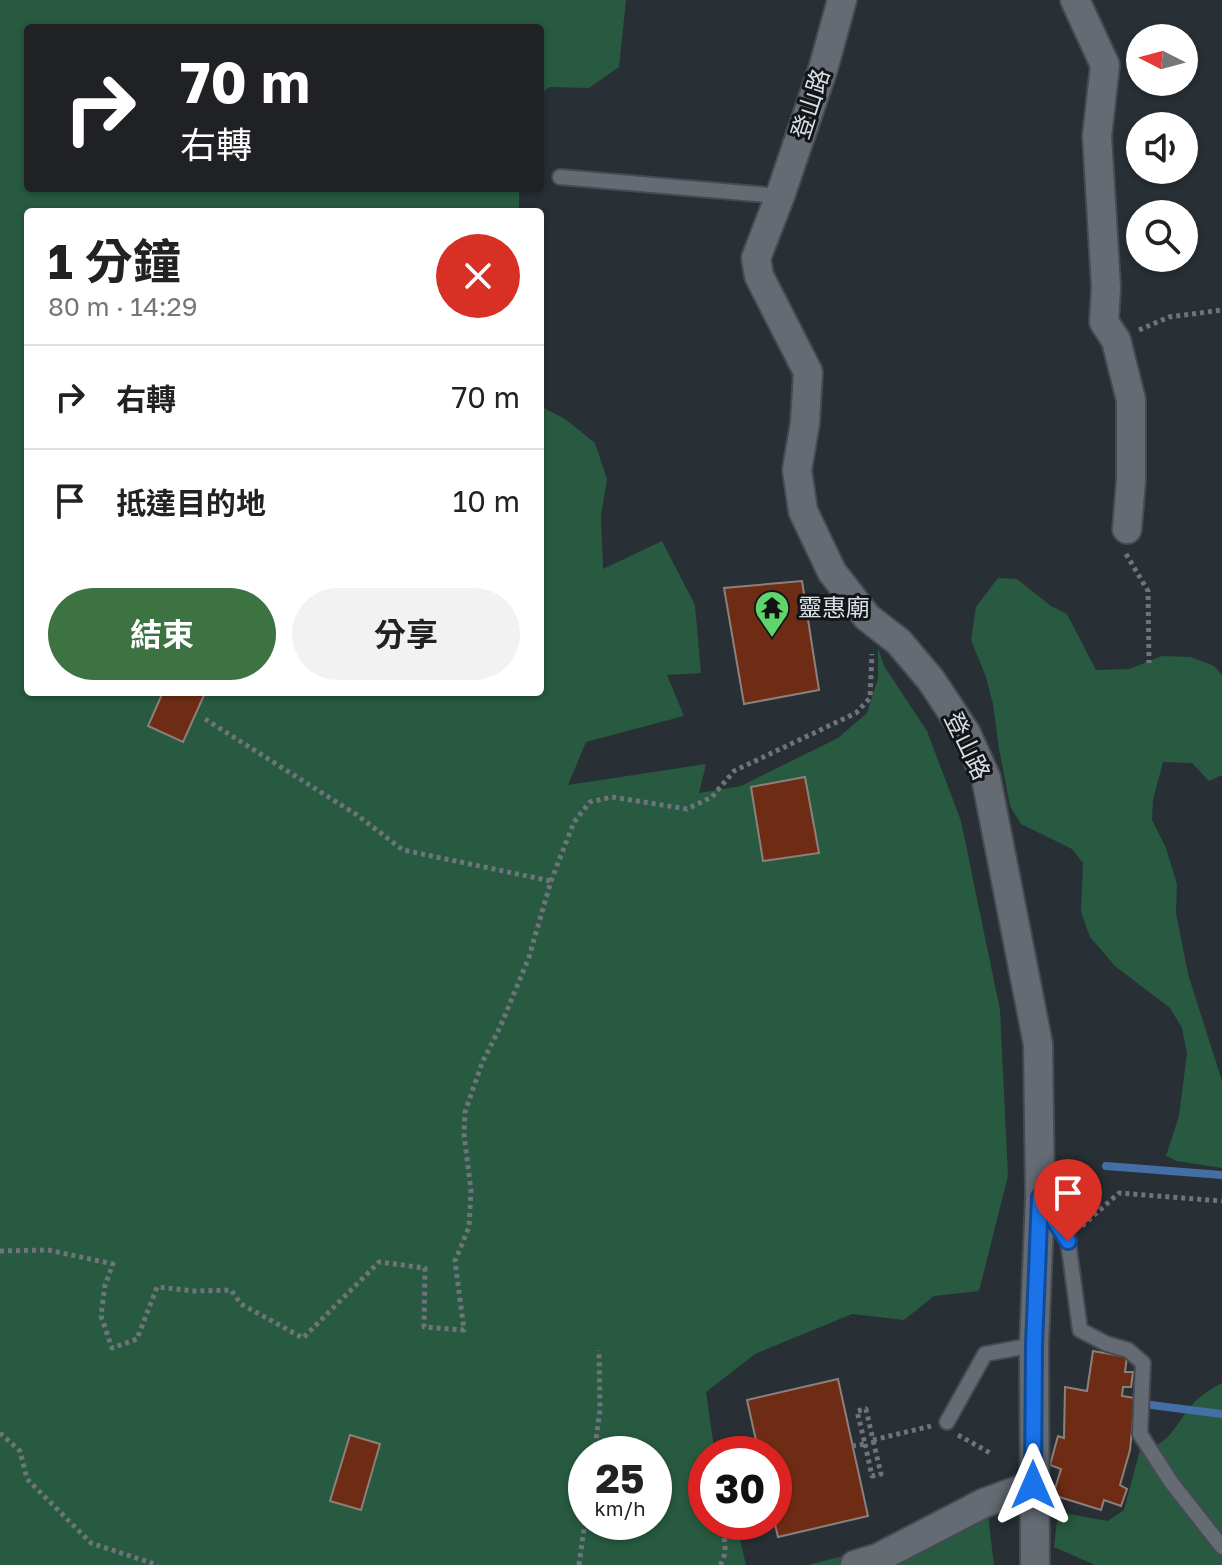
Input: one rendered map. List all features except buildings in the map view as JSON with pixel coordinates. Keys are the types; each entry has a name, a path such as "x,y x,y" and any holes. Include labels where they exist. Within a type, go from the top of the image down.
{"street":[{"name":"登山路","path":"842,0 823,69 756,258 759,276 808,372 805,423 797,470 803,511 832,572 867,617 899,642 931,680 966,733 986,778 1038,1044 1040,1197 1034,1345 1035,1565"},
{"path":"1075,0 1105,65 1097,136 1106,287 1104,322 1116,340 1131,400 1131,480 1127,529"},
{"path":"855,1565 878,1558 984,1503 1033,1485"}],"lane":[{"path":"560,177 780,196"},
{"path":"1040,1197 1068,1241 1080,1330 1107,1344 1128,1350 1143,1363 1140,1434 1171,1482 1222,1547"},
{"path":"947,1422 985,1354 1034,1345"}],"path":[{"path":"1116,340 1169,317 1222,310"},
{"path":"1127,529 1126,557 1148,591 1149,663"},
{"path":"0,1251 48,1250 113,1264 105,1285 101,1316 112,1348 137,1339 157,1287 195,1291 231,1290 241,1304 303,1338 379,1262 425,1268 424,1327 464,1330 455,1261 469,1227 471,1191 464,1134 465,1112 482,1063 529,957 551,881 574,822 590,802 612,797 687,809 712,797 734,771 856,713 870,698 874,664 867,617"},
{"path":"205,719 357,815 403,850 551,881"},
{"path":"1068,1241 1089,1217 1119,1193 1222,1201"},
{"path":"596,1436 600,1410 599,1350"},
{"path":"866,1409 873,1440 881,1474 872,1476 857,1411 866,1409"},
{"path":"873,1440 947,1422 953,1433 992,1454"},
{"path":"0,1433 20,1451 27,1479 91,1543 158,1565"},
{"path":"852,1446 865,1444"},
{"path":"579,1565 582,1540"},
{"path":"720,1565 725,1558 722,1540"}],"green space":[{"path":"0,0 626,0 619,67 589,88 550,87 544,91 544,24 24,24 24,192 519,192 519,208 24,208 24,696 544,696 544,408 565,419 595,443 607,479 601,516 603,569 662,541 695,605 701,673 667,675 684,716 586,742 568,785 706,764 699,793 741,786 838,738 867,713 878,678 878,648 884,666 927,731 961,821 1000,1010 1008,1176 979,1291 934,1296 904,1320 852,1314 755,1354 706,1392 712,1436 688,1436 688,1540 740,1540 746,1565 0,1565"},
{"path":"998,578 1017,579 1051,606 1067,614 1096,670 1129,669 1162,656 1191,657 1214,666 1222,675 1222,775 1209,781 1192,763 1163,762 1153,800 1152,820 1166,848 1177,884 1176,913 1188,974 1222,1081 1222,1168 1177,1161 1166,1156 1179,1116 1187,1053 1182,1028 1170,1008 1115,966 1090,937 1081,912 1083,863 1072,849 1021,824 1010,806 993,704 971,640 976,607"},
{"path":"1222,1383 1222,1565 1095,1565 1054,1547 1058,1512 1108,1521 1124,1510 1140,1450 1164,1440 1194,1402"},
{"path":"985,1489 994,1565 808,1565 879,1547"}],"waterway":[{"path":"1106,1166 1222,1175"},
{"path":"1151,1405 1222,1414"}],"place":[{"name":"靈惠廟","path":"772,639"}],"route":[{"path":"1033,1485 1034,1345 1040,1197 1068,1241"}]}
